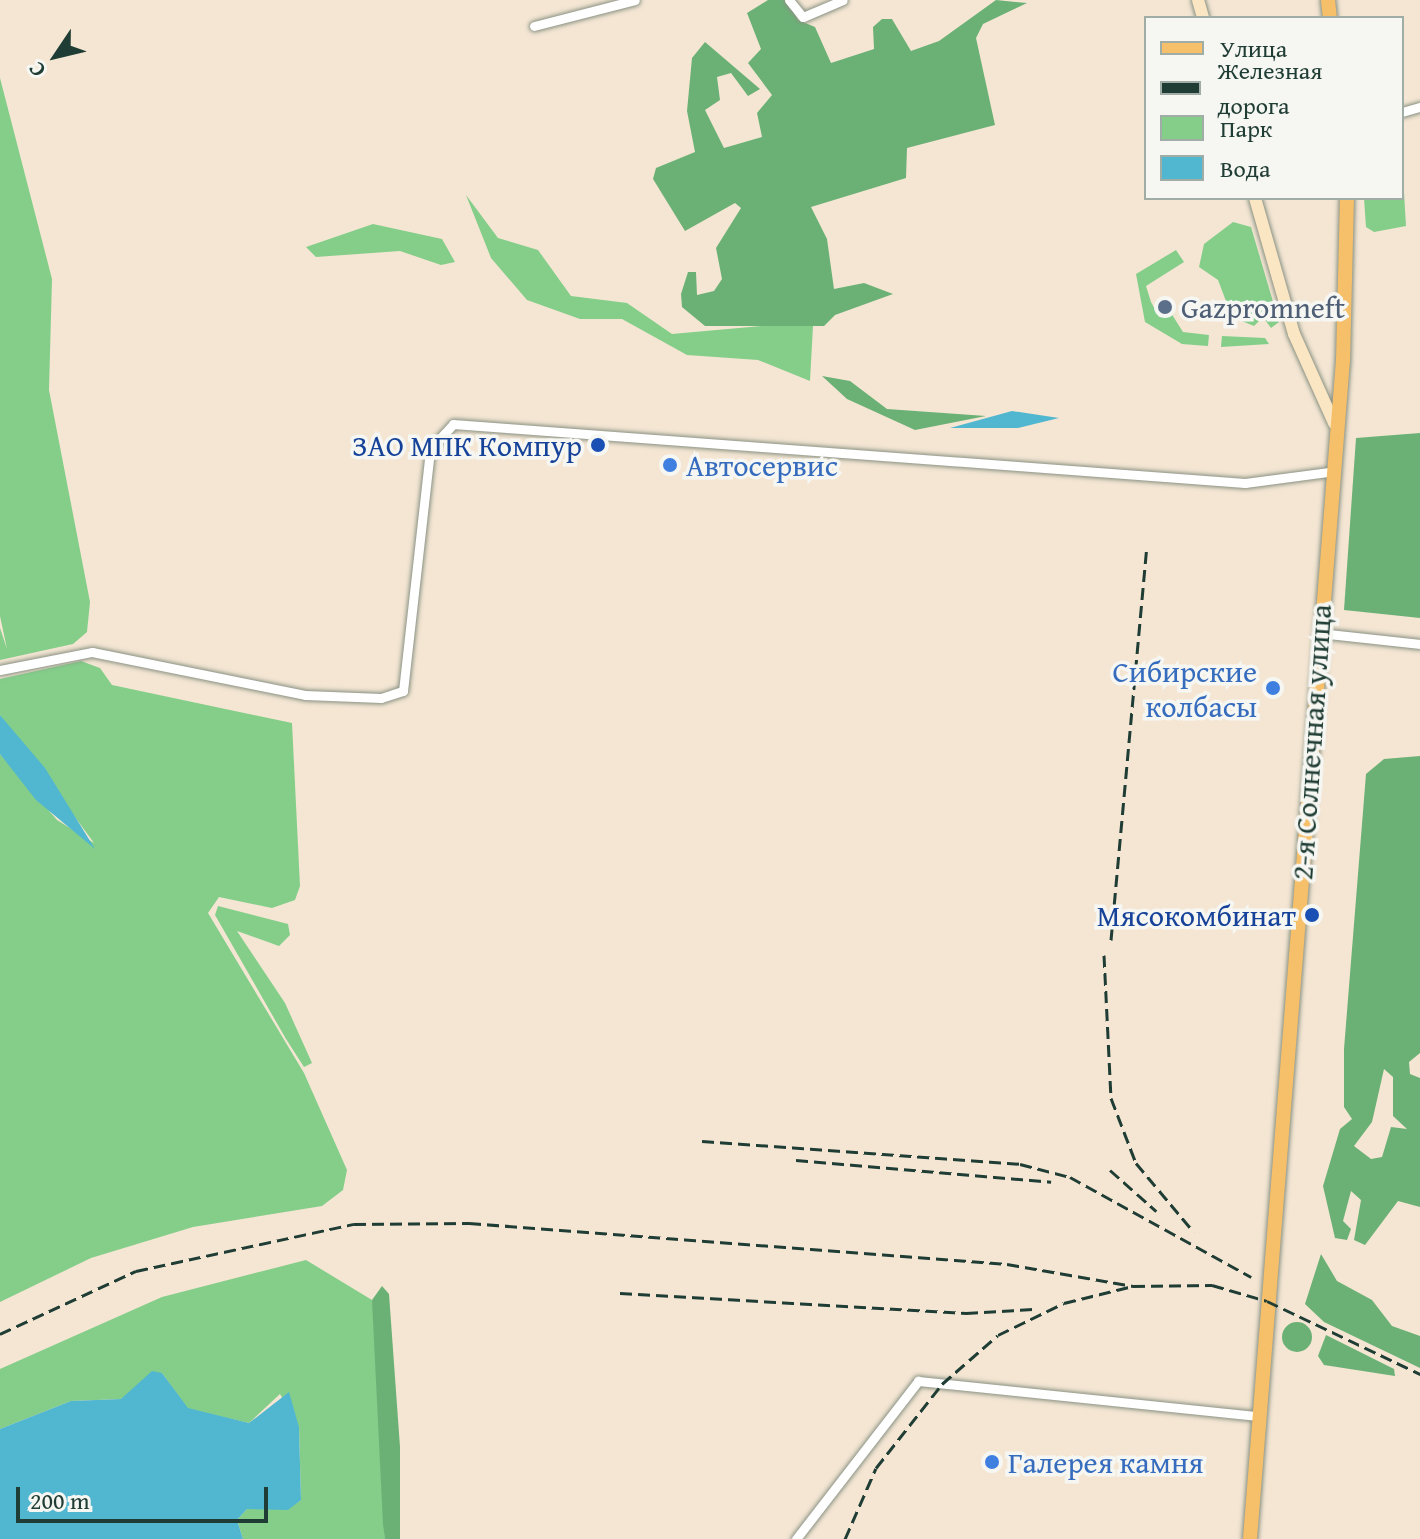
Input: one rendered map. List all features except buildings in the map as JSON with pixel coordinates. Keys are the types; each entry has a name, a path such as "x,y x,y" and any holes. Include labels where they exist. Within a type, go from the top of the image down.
{"main road":[{"path":"1256,200 1294,334 1334,423"},
{"name":"2-я Солнечная улица","path":"1250,1539 1319,633 1347,200"}],"street":[{"path":"534,26 635,0"},
{"path":"789,0 803,17 843,0"},
{"path":"0,670 92,652 305,695 381,698 403,691 430,449 453,424 1245,483 1329,472"},
{"path":"1319,633 1420,644"},
{"path":"796,1539 918,1381 1258,1416"}],"green space":[{"path":"768,0 787,0 798,20 815,27 831,63 874,49 873,27 882,19 892,19 911,51 939,41 996,0 1027,3 983,24 976,38 995,125 907,148 906,178 811,207 827,239 834,289 864,283 893,294 835,315 824,326 705,326 682,307 681,294 688,272 696,272 697,295 714,291 722,279 716,248 741,208 735,203 685,231 653,179 656,168 695,152 687,111 692,58 705,42 760,89 748,96 731,73 717,77 720,100 705,110 724,148 762,137 757,113 772,95 748,63 761,49 747,13"},
{"path":"0,78 52,279 49,390 90,602 87,632 73,644 0,660 0,628 7,649 0,616"},
{"path":"1404,192 1406,226 1374,232 1366,227 1364,200 1404,200"},
{"path":"466,195 498,238 538,250 571,296 627,303 672,334 807,322 813,326 810,381 758,360 687,355 622,319 580,319 527,300 491,258"},
{"path":"1233,222 1251,227 1279,322 1271,328 1263,317 1254,326 1232,317 1218,280 1199,267 1204,244"},
{"path":"373,224 442,239 455,262 441,265 400,251 316,257 306,247"},
{"path":"1176,250 1184,262 1146,286 1151,302 1159,317 1171,313 1183,332 1209,335 1208,346 1182,344 1145,322 1136,274"},
{"path":"1222,336 1265,338 1269,344 1221,347"},
{"path":"822,376 850,381 887,409 986,416 915,430 847,399"},
{"path":"1420,433 1420,618 1344,610 1356,438"},
{"path":"81,661 100,668 112,685 292,723 300,886 295,900 272,908 219,897 208,913 304,1073 347,1170 343,1190 322,1206 193,1227 91,1258 0,1302 0,754 57,820 94,843 0,715 0,679"},
{"path":"1420,756 1420,1053 1409,1062 1410,1074 1420,1078 1420,1207 1398,1201 1365,1245 1354,1240 1361,1200 1351,1191 1343,1221 1351,1229 1347,1240 1335,1238 1323,1186 1340,1129 1352,1119 1344,1107 1344,1049 1366,774 1384,759","holes":["1384,1069 1393,1077 1393,1116 1407,1129 1391,1127 1382,1157 1371,1159 1354,1146 1372,1122"]},
{"path":"218,906 288,924 290,935 279,946 237,931 285,1003 312,1063 304,1067 286,1039 215,915"},
{"path":"1321,1254 1337,1281 1372,1300 1392,1326 1420,1336 1420,1368 1324,1322 1305,1304"},
{"path":"306,1260 372,1300 377,1317 385,1539 243,1539 237,1520 247,1509 288,1509 301,1500 299,1427 280,1394 249,1423 188,1409 162,1373 121,1399 71,1401 0,1429 0,1369 162,1297"},
{"path":"382,1286 389,1294 400,1447 400,1539 385,1539 383,1524 372,1300"},
{"path":"1297,1322 1303,1323 1311,1331 1311,1343 1303,1351 1297,1352 1291,1351 1283,1343 1282,1337 1283,1331 1291,1323"},
{"path":"1326,1335 1394,1369 1395,1376 1324,1365 1318,1356"}],"water":[{"path":"1012,411 1059,418 1018,428 950,428"},
{"path":"0,715 45,768 95,849 36,800 0,754"},
{"path":"152,1371 162,1373 188,1408 249,1423 289,1392 299,1427 301,1500 288,1510 247,1509 237,1520 243,1539 0,1539 0,1429 71,1401 121,1399"}],"railway":[{"path":"1111,940 1147,547"},
{"path":"1104,955 1111,1098 1136,1163 1194,1232"},
{"path":"702,1141 1020,1164 1070,1177 1251,1277"},
{"path":"796,1160 1051,1182"},
{"path":"1110,1170 1156,1211"},
{"path":"0,1334 136,1271 354,1224 469,1223 1007,1264 1133,1286"},
{"path":"845,1539 876,1468 942,1384 998,1335 1064,1303 1133,1286 1212,1285 1267,1301 1420,1374"},
{"path":"620,1293 966,1313 1033,1309"}],"place":[{"name":"Gazpromneft","path":"1165,307"},
{"name":"ЗАО МПК Компур","path":"598,445"},
{"name":"Автосервис","path":"670,465"},
{"name":"Сибирские колбасы","path":"1273,688"},
{"name":"Мясокомбинат","path":"1312,915"},
{"name":"Галерея камня","path":"992,1462"}]}
